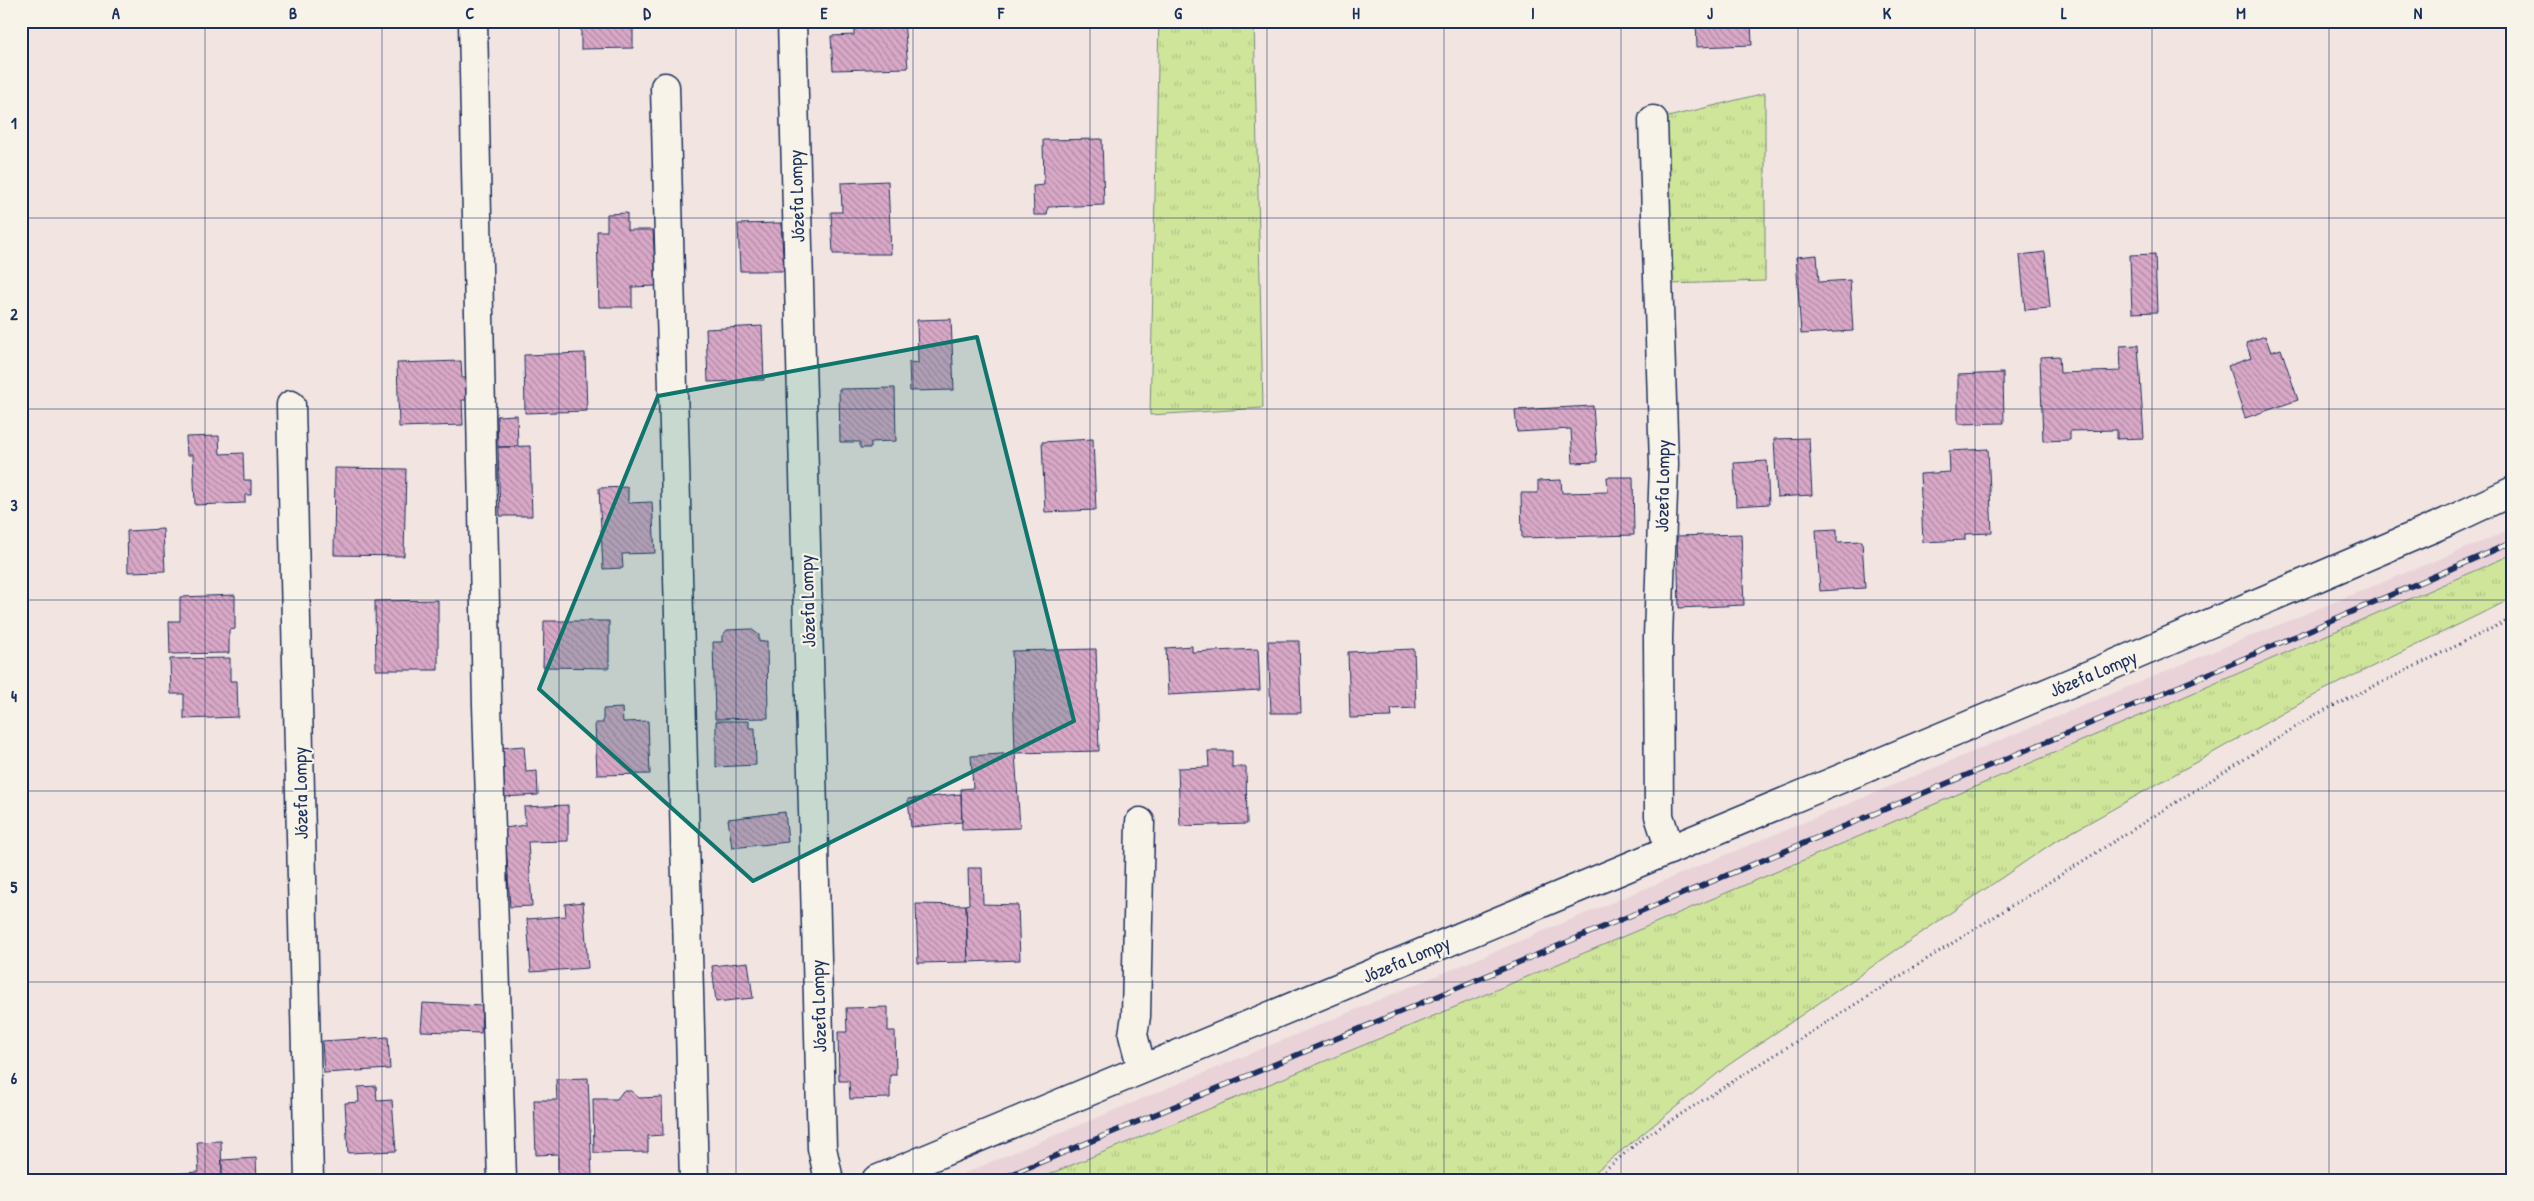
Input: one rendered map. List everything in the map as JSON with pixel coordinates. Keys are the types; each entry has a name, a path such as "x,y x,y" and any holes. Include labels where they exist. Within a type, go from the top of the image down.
{"street":[{"path":"474,21 487,705 502,1180"},
{"name":"Józefa Lompy","path":"792,21 822,1148 829,1180"},
{"path":"665,87 694,1180"},
{"name":"Józefa Lompy","path":"1653,120 1664,464 1658,637 1659,816 1670,850"},
{"name":"Józefa Lompy","path":"291,405 309,1180"},
{"name":"Józefa Lompy","path":"876,1180 2061,687 2447,522 2513,491"},
{"path":"1140,822 1136,1016 1133,1035 1142,1069"}],"path":[{"path":"1593,1180 1643,1138 2313,716 2513,618"}],"highlighted area":[{"path":"977,337 1074,721 753,881 539,689 658,396"}],"shaded area":[{"path":"2513,529 2513,554 1973,790 1265,1087 1035,1180 948,1180 2166,671"}],"green space":[{"path":"1159,21 1254,21 1263,408 1150,415"},
{"path":"1765,93 1765,281 1668,284 1664,118"},
{"path":"2513,554 2513,598 2324,690 2051,844 1727,1066 1585,1180 1035,1180 1776,872"}],"building":[{"path":"581,21 633,21 633,48 581,49"},
{"path":"845,21 904,21 908,68 833,70 831,36 854,35 854,23 845,24"},
{"path":"1696,21 1761,21 1751,22 1752,45 1697,47"},
{"path":"1102,139 1104,205 1048,207 1047,215 1034,215 1033,186 1044,185 1043,140"},
{"path":"888,181 891,254 833,254 831,212 842,212 841,183"},
{"path":"627,213 627,230 653,230 656,286 632,287 632,307 599,307 597,231 607,231 607,214"},
{"path":"781,223 784,271 740,271 738,224"},
{"path":"2045,252 2050,308 2025,310 2020,255"},
{"path":"2155,254 2157,312 2132,313 2130,255"},
{"path":"1817,255 1819,282 1850,280 1853,331 1801,334 1796,257"},
{"path":"951,319 954,390 910,391 909,362 918,363 917,320"},
{"path":"762,326 764,380 708,382 706,329"},
{"path":"2265,336 2271,352 2281,349 2298,400 2245,418 2228,366 2251,358 2246,343"},
{"path":"2138,345 2144,438 2117,439 2117,430 2070,431 2070,440 2043,441 2040,357 2059,356 2060,373 2121,371 2120,346"},
{"path":"585,353 587,411 525,413 524,355"},
{"path":"461,361 462,378 474,378 475,400 462,400 463,425 399,427 397,363"},
{"path":"2003,373 2004,423 1958,424 1958,375"},
{"path":"895,388 896,441 871,442 871,448 860,448 860,442 840,442 839,389"},
{"path":"1593,406 1597,462 1573,463 1571,429 1517,432 1515,410"},
{"path":"517,415 518,447 498,447 497,416"},
{"path":"219,436 220,454 243,453 244,480 251,480 251,495 245,495 245,503 195,505 193,455 187,455 186,437"},
{"path":"1809,438 1812,495 1777,497 1774,439"},
{"path":"1093,439 1096,510 1045,512 1042,442"},
{"path":"530,446 532,516 500,516 498,447"},
{"path":"1988,449 1992,533 1965,534 1965,540 1923,542 1920,474 1950,472 1949,451"},
{"path":"1767,461 1769,504 1736,506 1734,463"},
{"path":"335,468 406,469 404,556 334,555"},
{"path":"1607,477 1633,477 1634,535 1522,538 1521,493 1538,493 1538,481 1561,480 1562,493 1608,492"},
{"path":"628,487 628,503 652,502 655,553 622,554 623,568 603,569 599,488"},
{"path":"163,529 165,571 128,572 127,531"},
{"path":"1837,529 1837,542 1862,541 1865,588 1820,591 1816,530"},
{"path":"1741,534 1744,605 1679,608 1677,536"},
{"path":"235,595 235,629 229,630 229,653 170,654 169,621 180,621 180,597"},
{"path":"438,600 438,670 376,670 375,601"},
{"path":"544,621 609,621 609,668 543,667"},
{"path":"751,629 759,635 759,642 767,641 768,718 715,719 713,642 722,642 722,636 727,630"},
{"path":"1268,641 1299,641 1301,713 1271,713"},
{"path":"1192,646 1192,652 1258,649 1260,690 1168,695 1166,648"},
{"path":"1096,649 1099,751 1015,753 1012,651"},
{"path":"1414,649 1416,708 1391,709 1392,717 1350,718 1348,652"},
{"path":"230,658 230,681 237,681 238,717 184,719 184,694 171,694 170,659"},
{"path":"622,708 623,722 648,721 650,774 597,775 595,723 603,723 603,709"},
{"path":"716,721 749,721 749,728 755,728 756,765 716,767"},
{"path":"524,746 526,772 537,771 538,795 502,797 499,748"},
{"path":"1208,751 1232,751 1232,767 1246,767 1247,824 1180,826 1178,768 1209,767"},
{"path":"1015,753 1020,828 962,830 961,789 973,788 971,756"},
{"path":"961,794 962,822 911,827 908,799"},
{"path":"568,805 568,841 528,842 532,906 510,907 505,828 525,825 524,807"},
{"path":"785,812 788,842 732,848 728,819"},
{"path":"968,868 982,868 983,904 1018,905 1020,960 968,962 966,905 969,904"},
{"path":"583,902 588,968 531,972 527,919 566,916 565,904"},
{"path":"916,904 966,905 968,962 918,963"},
{"path":"748,962 753,998 716,1002 712,966"},
{"path":"423,1003 482,1006 481,1033 421,1031"},
{"path":"888,1007 888,1031 895,1031 896,1075 890,1075 890,1098 850,1099 849,1081 839,1081 838,1032 847,1032 846,1008"},
{"path":"388,1037 390,1069 324,1073 322,1041"},
{"path":"588,1078 592,1177 558,1178 558,1154 536,1155 534,1100 557,1100 556,1079"},
{"path":"376,1086 377,1101 392,1100 396,1151 348,1153 345,1103 359,1102 358,1087"},
{"path":"623,1091 631,1091 639,1098 662,1097 663,1135 648,1136 648,1152 594,1153 593,1099 617,1099"},
{"path":"221,1141 222,1180 155,1180 155,1175 199,1172 197,1142"},
{"path":"256,1158 257,1180 222,1180 222,1160"}],"railway":[{"path":"998,1180 2194,680 2513,542"}]}
